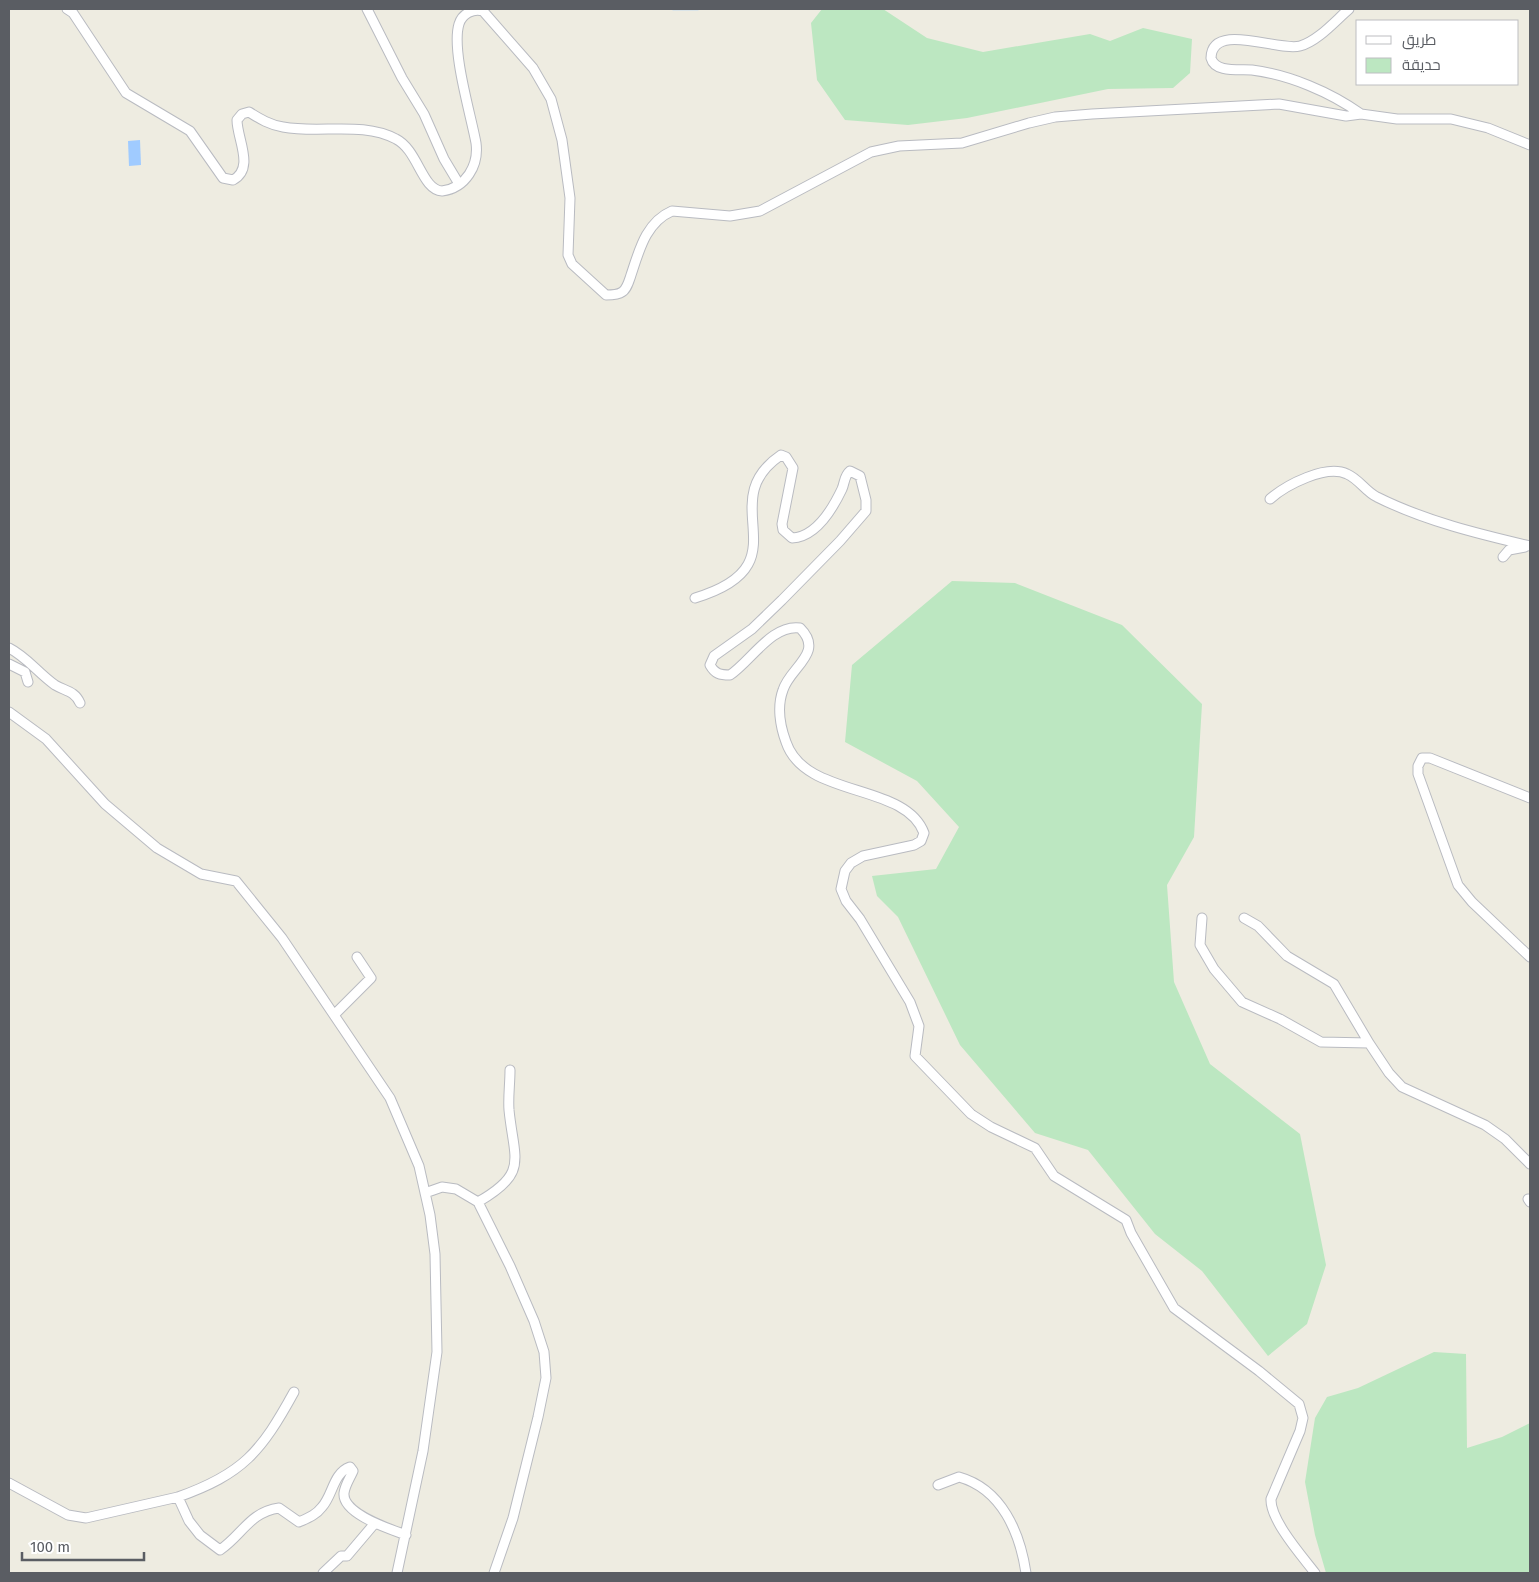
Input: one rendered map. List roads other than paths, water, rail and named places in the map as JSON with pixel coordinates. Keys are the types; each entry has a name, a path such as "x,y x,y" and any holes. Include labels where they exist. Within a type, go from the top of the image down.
{"street":[{"path":"67,9 126,93 190,132 222,178 234,180 242,173 244,162 237,120 242,114 249,112 262,120 286,128 378,132 396,139 409,149 425,179 433,189 447,190 459,184 470,173 477,151 459,54 458,30 461,18 465,14 479,9 487,13 533,68 552,99 562,140 570,198 568,255 572,264 596,289 606,295 622,293 627,286 641,244 648,232 665,214 682,210 742,215 760,212 871,152 900,146 962,143 1029,123 1092,114 1261,103 1292,105 1337,116 1361,114 1397,119 1451,119 1488,128 1530,145"},
{"path":"367,9 402,78 424,114 444,159 459,184"},
{"path":"1349,9 1303,45 1287,47 1233,39 1219,43 1212,50 1211,58 1213,63 1222,68 1261,72 1311,87 1344,103 1361,114"},
{"path":"695,598 716,592 736,580 746,569 754,549 751,502 753,491 759,475 775,459 781,455 786,457 793,468 782,524 783,530 792,538 805,536 828,514 843,486 846,474 850,471 860,476 866,500 866,511 840,541 782,600 752,629 714,656 710,665 714,672 720,675 730,675 759,648 787,628 800,628 808,637 810,644 808,653 787,680 782,690 780,720 787,746 801,765 810,772 846,787 876,796 904,809 920,822 924,833 921,841 914,845 863,856 851,862 845,872 841,889 846,901 860,919 910,1002 919,1026 915,1056 959,1105 991,1128 1024,1141 1035,1148 1054,1176 1126,1220 1174,1308 1300,1404 1303,1418 1300,1431 1271,1499 1271,1506 1276,1518 1315,1573"},
{"path":"1270,499 1281,489 1304,478 1327,472 1347,474 1376,496 1416,512 1530,546 1509,550 1503,557"},
{"path":"9,648 31,663 55,685 73,693 80,703"},
{"path":"9,664 25,672 28,682"},
{"path":"9,712 46,739 105,804 157,848 201,874 236,881 282,938 311,983 335,1014 390,1098 413,1149 425,1193 433,1235 438,1352 423,1451 397,1573"},
{"path":"1530,798 1430,758 1422,758 1418,766 1418,774 1458,885 1472,902 1530,957"},
{"path":"1202,918 1200,945 1214,969 1242,1002 1280,1019 1321,1042 1369,1043"},
{"path":"1244,918 1258,926 1287,956 1334,984 1369,1043 1389,1073 1402,1087 1485,1125 1505,1139 1530,1164"},
{"path":"335,1014 371,978 357,957"},
{"path":"478,1202 506,1184 514,1168 515,1144 509,1108 510,1070"},
{"path":"425,1193 442,1187 456,1188 478,1202 510,1266 534,1321 544,1352 546,1378 513,1518 494,1573"},
{"path":"9,1483 68,1515 86,1518 178,1497 212,1485 248,1460 276,1424 294,1392"},
{"path":"178,1497 189,1521 200,1535 220,1550 234,1540 244,1526 268,1510 279,1508 299,1522 310,1517 323,1506 338,1476 350,1467 353,1471 344,1493 346,1503 356,1512 375,1523 406,1535"},
{"path":"938,1485 959,1477 976,1484 995,1500 1014,1526 1026,1573"},
{"path":"323,1573 341,1556 347,1556 375,1523"}],"water":[{"path":"140,140 141,165 129,166 128,141"}],"waterway":[{"path":"673,9 698,9"}]}
